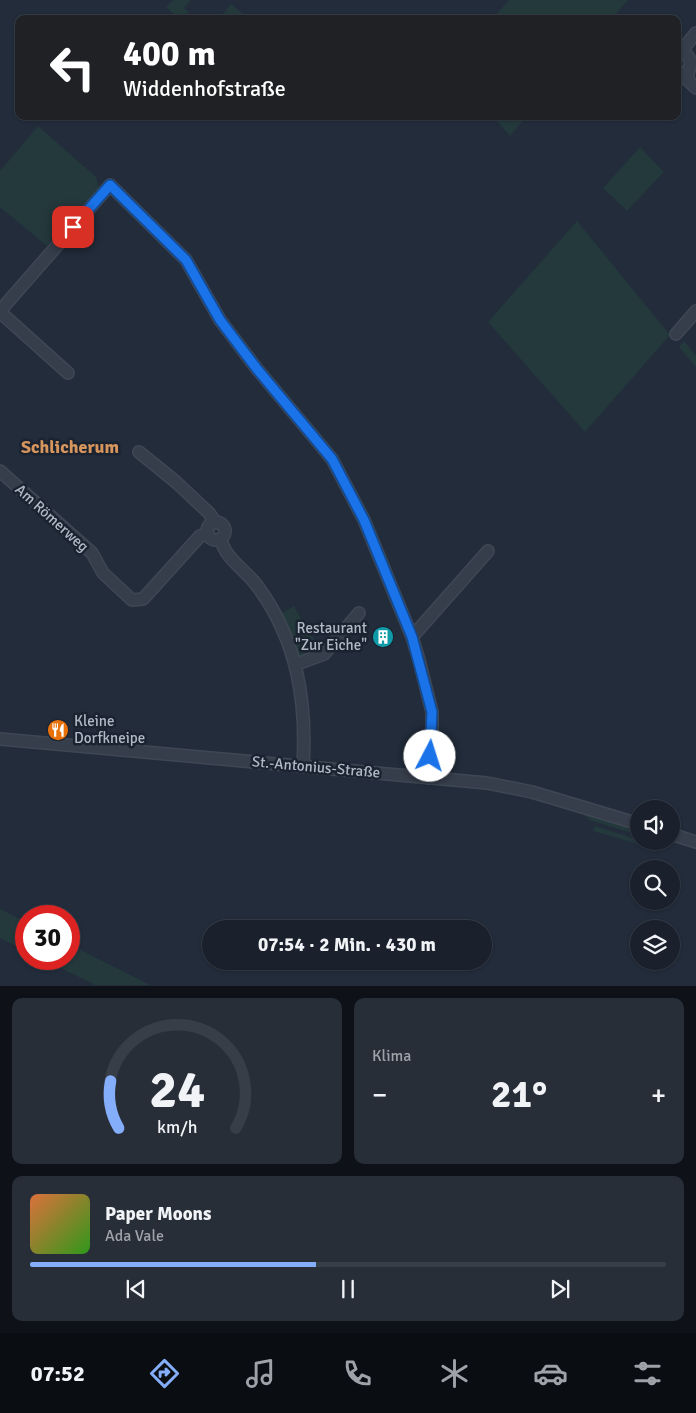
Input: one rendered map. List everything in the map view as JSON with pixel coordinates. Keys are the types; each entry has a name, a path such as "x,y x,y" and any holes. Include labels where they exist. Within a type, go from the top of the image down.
{"street":[{"path":"681,51 696,33"},
{"path":"681,53 688,55 691,61 687,79"},
{"path":"681,74 696,88"},
{"path":"68,373 0,312 110,185 186,260 220,320 257,369 332,459 364,520 412,637 432,712 432,739 427,778"},
{"path":"676,334 696,311"},
{"path":"139,452 210,513 216,523 222,525 224,529 221,539 225,550 254,581 268,601 297,664 304,723 303,766"},
{"name":"Am Römerweg","path":"0,471 92,553 103,573 134,600 143,599 200,536 208,533 209,526 216,523"},
{"path":"208,533 213,540 221,539"},
{"path":"412,637 488,551"},
{"path":"297,664 324,654 359,613"},
{"name":"St.-Antonius-Straße","path":"0,739 487,783 516,789 630,821"},
{"path":"680,837 696,842"}],"green space":[{"path":"173,0 191,0 184,8 189,12 186,15 175,15 166,7"},
{"path":"509,0 628,0 615,15 496,15"},
{"path":"231,4 244,15 222,15"},
{"path":"496,120 524,120 510,136"},
{"path":"38,126 96,177 99,187 47,246 0,207 0,171"},
{"path":"640,147 664,172 627,211 603,188"},
{"path":"577,221 670,335 585,432 488,322"},
{"path":"684,341 696,356 696,367 679,347"},
{"path":"294,606 309,633 320,646 318,652 298,659 281,614"},
{"path":"586,813 630,827 630,832 589,820 585,815"},
{"path":"595,826 630,837 630,842 593,831"},
{"path":"0,909 15,916 15,946 0,938"},
{"path":"80,950 150,985 95,985 64,970 80,970"}],"place":[{"name":"Restaurant \"Zur Eiche\"","path":"383,637"},
{"name":"Kleine Dorfkneipe","path":"58,730"}],"district":[{"name":"Schlicherum","path":"70,447"}],"route":[{"path":"73,227 110,185 191,266 220,320 257,369 332,459 364,520 412,637 432,712 430,756"}]}
